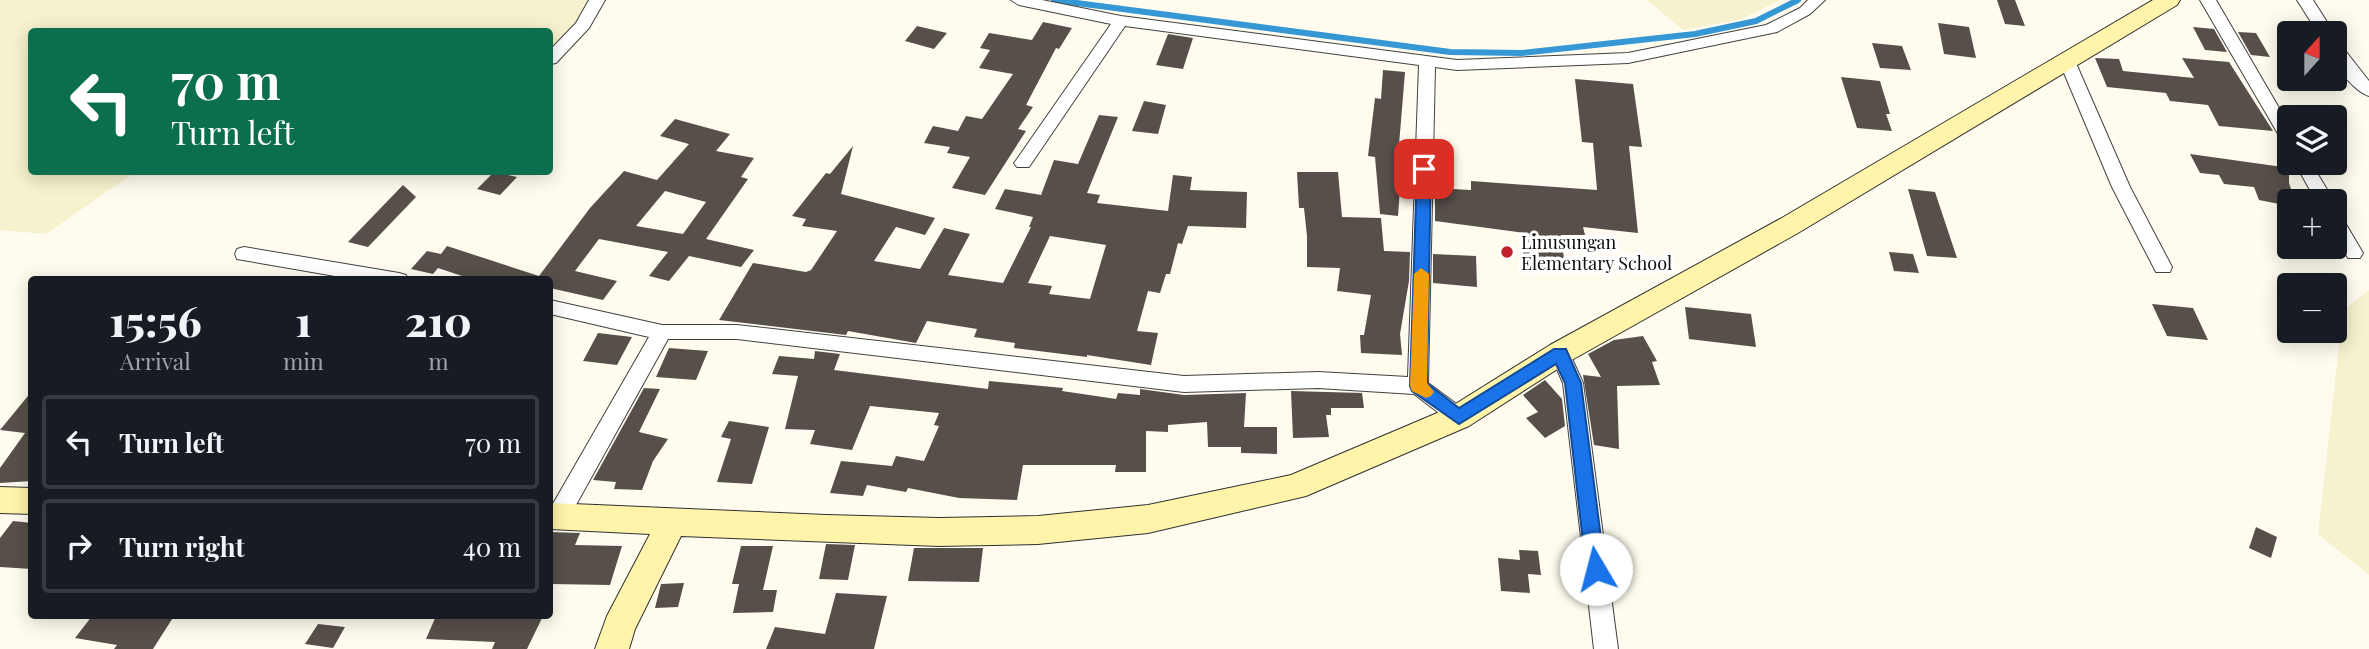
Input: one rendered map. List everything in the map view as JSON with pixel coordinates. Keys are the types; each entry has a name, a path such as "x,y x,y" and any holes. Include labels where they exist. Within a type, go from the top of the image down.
{"street":[{"path":"553,56 583,25 590,8 597,0"},
{"path":"1020,0 1121,21 1457,65 1628,58 1771,29 1805,11 1816,0"},
{"path":"662,332 554,516 671,524 939,532 1038,530 1148,519 1295,487 1459,417 1560,353 1789,226 2169,0"},
{"path":"2208,0 2277,118"},
{"path":"2305,0 2318,21"},
{"path":"1023,163 1121,21"},
{"path":"1418,386 1427,61"},
{"path":"2067,61 2121,187 2163,267"},
{"path":"2347,67 2369,90"},
{"path":"2347,241 2354,253"},
{"path":"244,254 375,276"},
{"path":"553,308 662,332 737,332 1184,384 1318,380 1418,386 1459,417"},
{"path":"1560,353 1573,383 1606,649"},
{"path":"0,500 28,501"},
{"path":"612,649 619,627 671,524"}],"shaded area":[{"path":"0,0 591,0 576,23 553,47 553,28 28,28 28,175 131,175 46,234 0,230"},
{"path":"1647,0 1780,0 1742,19 1683,30"},
{"path":"2369,290 2369,575 2318,534 2339,343 2347,343 2347,308"}],"building":[{"path":"1997,0 2015,0 2025,26 2005,24"},
{"path":"1043,22 1072,28 1059,49 1056,48 1026,105 1033,107 1018,129 1026,131 985,195 952,188 970,157 947,153 950,147 924,143 933,126 958,131 966,116 982,119 1013,74 979,68 990,50 980,48 989,33 1032,40"},
{"path":"1938,23 1969,27 1976,58 1944,54"},
{"path":"917,26 947,33 934,49 905,41"},
{"path":"2193,27 2214,29 2227,52 2205,50"},
{"path":"2238,32 2256,33 2270,57 2251,55"},
{"path":"1168,34 1193,38 1183,69 1156,65"},
{"path":"1872,43 1902,46 1911,70 1880,68"},
{"path":"2095,58 2119,59 2123,71 2194,78 2182,58 2229,62 2273,131 2219,126 2208,105 2170,101 2166,93 2107,87"},
{"path":"1383,70 1405,72 1399,145 1403,146 1398,216 1380,214 1375,157 1368,156 1375,98 1381,99"},
{"path":"1841,77 1880,81 1892,131 1857,128"},
{"path":"1575,79 1633,84 1642,147 1629,146 1638,233 1583,227 1585,235 1561,235 1565,267 1522,264 1525,233 1435,221 1435,188 1471,190 1471,181 1597,190 1593,143 1582,142"},
{"path":"1144,101 1166,105 1158,134 1132,131"},
{"path":"1099,115 1118,117 1087,193 1100,195 1097,203 1168,211 1173,175 1192,177 1190,190 1247,192 1246,228 1188,226 1182,244 1178,243 1170,274 1166,274 1160,293 1148,291 1137,331 1158,333 1151,365 1014,348 1015,343 974,337 977,329 927,321 916,343 848,331 846,335 719,320 753,263 806,272 811,270 837,231 802,226 806,219 792,216 826,173 830,174 853,146 841,194 935,218 925,235 896,227 874,261 920,269 944,228 970,234 948,275 1003,283 1031,227 1033,217 995,209 1005,189 1041,195 1054,160 1078,164","holes":["1050,236 1106,245 1090,299 1049,294 1052,286 1028,283"]},
{"path":"675,119 730,134 716,151 754,158 741,177 748,179 706,239 754,250 741,267 689,256 669,281 649,276 668,252 599,239 575,271 617,281 603,300 553,289 553,276 539,276 590,208 624,171 657,180 689,144 660,136","holes":["665,191 706,202 683,234 636,226"]},
{"path":"2190,154 2277,166 2277,175 2289,175 2291,189 2277,189 2277,204 2259,200 2254,187 2224,184 2219,175 2200,173"},
{"path":"1297,172 1338,172 1342,217 1381,218 1384,251 1410,252 1409,281 1400,334 1402,355 1361,353 1360,335 1364,335 1371,295 1337,291 1340,268 1307,267 1307,236 1304,208 1299,208"},
{"path":"491,175 517,177 500,195 477,189"},
{"path":"403,185 416,197 368,247 348,242"},
{"path":"1908,189 1935,192 1957,258 1927,256"},
{"path":"447,246 539,276 462,276 438,268 433,274 411,269 427,251 441,254"},
{"path":"1889,252 1913,254 1919,273 1894,271"},
{"path":"1433,254 1476,256 1477,287 1433,283"},
{"path":"2152,304 2193,308 2208,340 2167,336"},
{"path":"1685,307 1751,314 1756,347 1689,339"},
{"path":"598,333 632,337 617,365 583,361"},
{"path":"1643,336 1657,361 1652,362 1660,385 1617,386 1619,449 1594,445 1583,375 1601,377 1588,354 1614,340"},
{"path":"669,348 708,351 696,380 656,377"},
{"path":"815,351 840,354 834,370 988,389 989,381 1063,388 1062,391 1116,399 1118,393 1140,395 1140,389 1184,395 1246,393 1244,427 1277,427 1277,454 1241,453 1241,447 1208,447 1207,422 1168,425 1168,432 1146,431 1146,472 1115,472 1116,465 1023,465 1017,500 959,498 908,488 906,492 867,485 863,496 830,493 841,461 892,466 896,456 924,461 939,426 934,425 939,413 870,406 852,450 810,444 815,430 785,429 798,376 772,374 779,356 814,359"},
{"path":"1545,380 1562,399 1565,426 1545,438 1526,418 1538,412 1523,395"},
{"path":"644,388 660,389 639,432 668,439 653,461 642,490 614,489 616,482 593,480"},
{"path":"1291,391 1362,393 1364,408 1331,408 1331,415 1326,415 1329,437 1293,438"},
{"path":"28,396 28,481 0,483 0,468 25,433 0,430"},
{"path":"729,421 769,427 752,484 717,482 731,439 721,437"},
{"path":"13,521 28,523 28,569 0,567 0,538"},
{"path":"2256,527 2277,537 2271,558 2249,548"},
{"path":"553,532 580,533 575,545 622,546 610,585 553,584"},
{"path":"826,544 855,545 848,580 819,579"},
{"path":"741,546 773,546 763,590 777,590 773,612 733,613 739,584 732,584"},
{"path":"914,548 983,548 979,582 908,581"},
{"path":"1519,550 1538,551 1541,575 1528,574 1530,593 1501,591 1498,558 1520,560"},
{"path":"684,583 678,607 655,608 661,584"},
{"path":"836,593 887,596 874,649 766,649 775,627 825,634"},
{"path":"90,619 172,619 153,649 114,649 117,645 75,638"},
{"path":"435,619 542,619 527,649 492,649 495,642 426,639"},
{"path":"318,624 345,627 333,648 305,644"}],"waterway":[{"path":"1054,0 1450,52 1522,53 1695,34 1756,21 1798,0"}],"slow traffic":[{"path":"1421,274 1418,386 1426,392"}],"place":[{"name":"Linusungan Elementary School","path":"1507,252"}],"route":[{"path":"1424,169 1418,386 1459,417 1560,353 1573,383 1596,569"}]}
